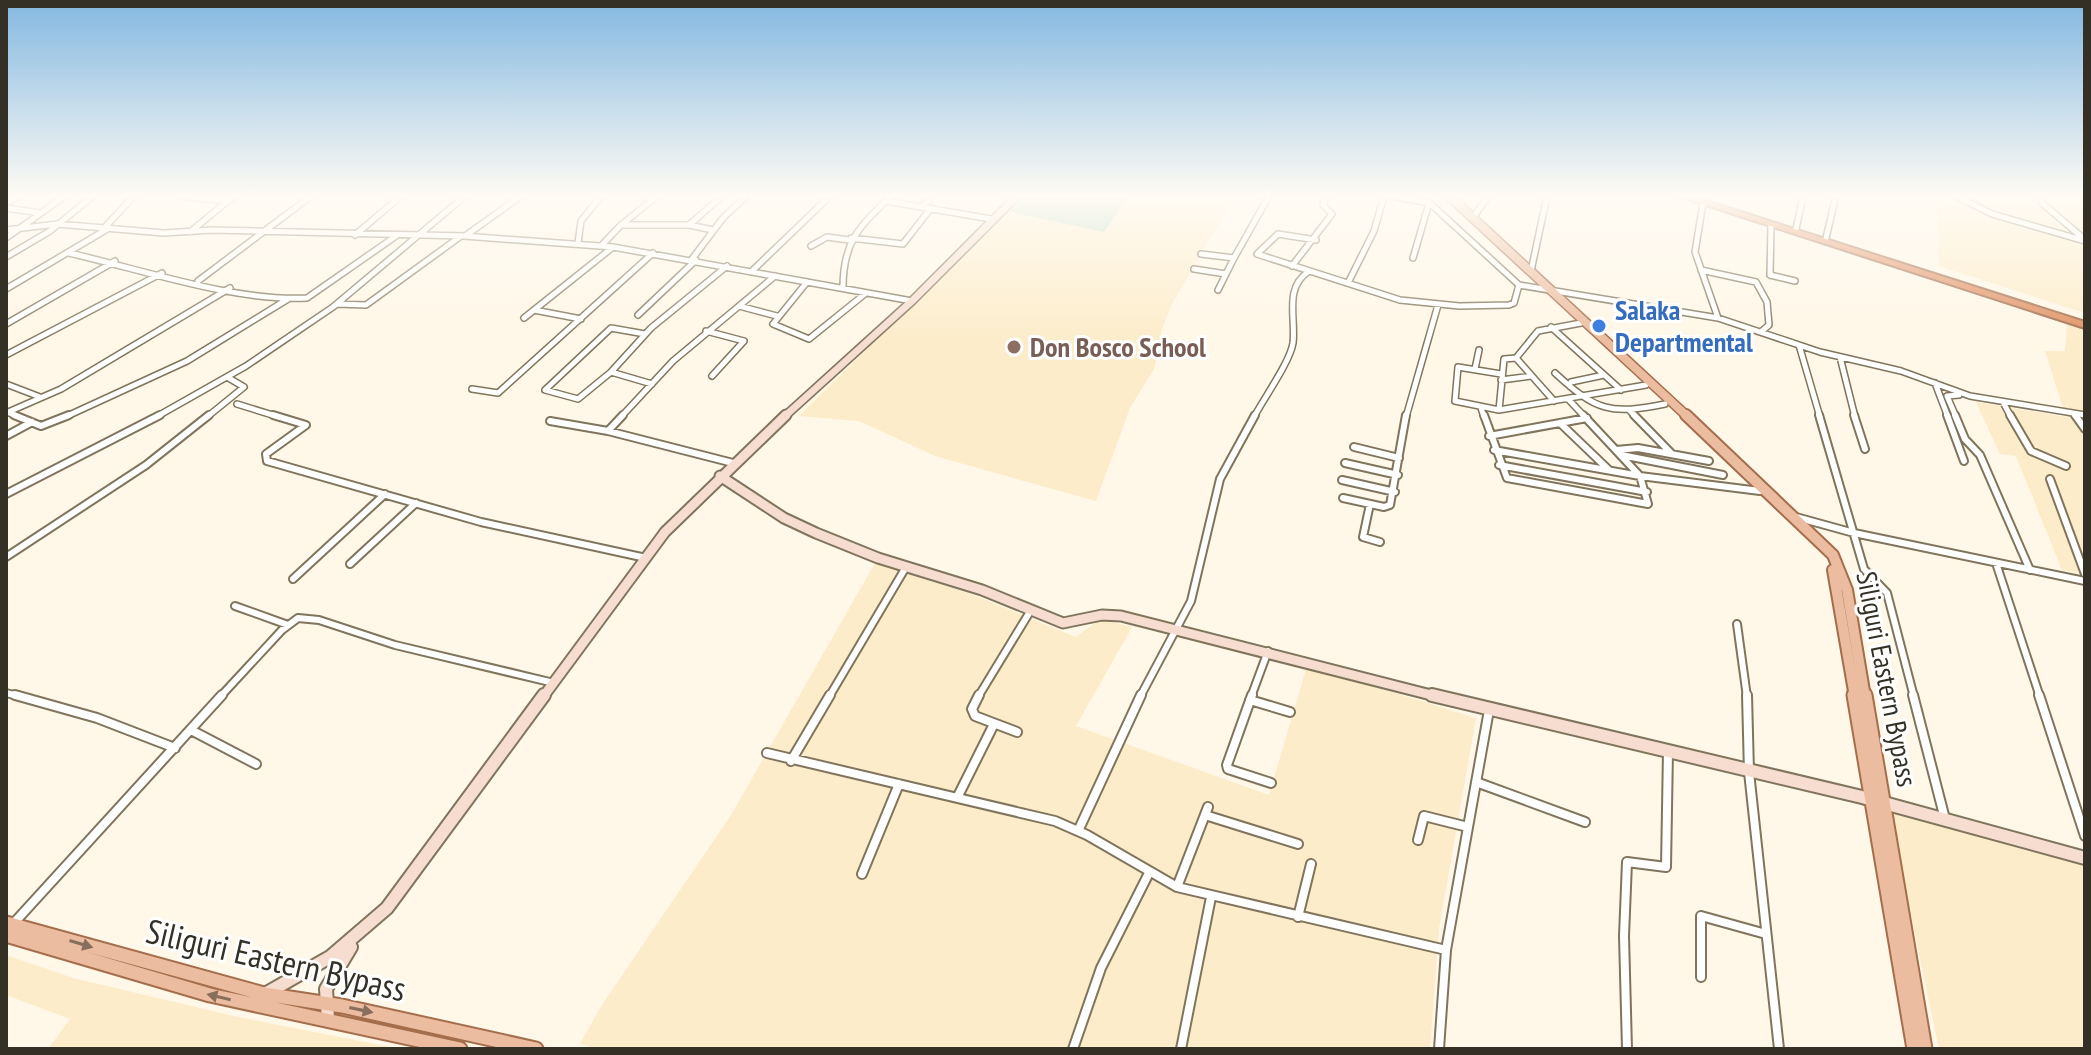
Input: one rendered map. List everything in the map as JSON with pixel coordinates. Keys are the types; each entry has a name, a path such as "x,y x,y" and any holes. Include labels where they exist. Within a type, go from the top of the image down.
{"highway":[{"path":"1836,245 2085,322"},
{"path":"1848,245 2085,322"}],"main road":[{"name":"Siliguri Eastern Bypass","path":"1499,245 1796,517 1825,545 1842,573 1879,801 1914,1049"},
{"name":"Siliguri Eastern Bypass","path":"1503,245 1665,404 1820,547 1836,577 1925,1049"},
{"name":"Siliguri Eastern Bypass","path":"8,927 460,1049"},
{"name":"Siliguri Eastern Bypass","path":"8,927 98,965 248,1004 328,1012 536,1049"}],"street":[{"path":"6,257 24,245"},
{"path":"6,289 81,245"},
{"path":"198,281 248,245"},
{"path":"69,253 288,299 307,298 382,245"},
{"path":"6,494 110,443 227,377 337,304 406,245"},
{"path":"337,304 366,305 449,245"},
{"path":"595,245 694,260 912,301"},
{"path":"638,315 694,260 703,245"},
{"path":"753,271 779,245"},
{"path":"843,288 843,258 848,245"},
{"path":"248,1004 307,975 355,941 387,908 646,558 733,463 912,301 966,245"},
{"path":"1218,290 1241,245"},
{"path":"1266,245 1257,253 1260,257 1400,300 1438,305 1509,305 1514,303 1519,285"},
{"path":"1292,266 1311,245"},
{"path":"1348,283 1367,245"},
{"path":"1413,258 1417,245"},
{"path":"1475,245 1519,285 1718,318 1970,396 2085,415"},
{"path":"1531,271 1536,245"},
{"path":"1696,245 1701,270 1718,318"},
{"path":"1771,245 1770,275 1795,281"},
{"path":"524,318 613,247"},
{"path":"472,389 498,393 653,253"},
{"path":"1201,254 1234,258"},
{"path":"753,271 772,256"},
{"path":"6,324 115,261"},
{"path":"645,334 611,328 545,390 578,399 611,372 645,334 727,266"},
{"path":"1194,269 1226,274"},
{"path":"1701,270 1756,282 1764,293 1770,314 1769,325 1762,331"},
{"path":"6,355 163,272"},
{"path":"1079,829 1126,722 1179,629 1200,574 1220,479 1288,356 1295,337 1293,291 1299,278 1308,272"},
{"path":"608,431 706,331 776,276"},
{"path":"807,282 777,316 774,327 813,339 866,293"},
{"path":"7,413 61,389 230,288"},
{"path":"7,413 49,424 187,361 288,299"},
{"path":"1343,498 1389,507 1395,492 1409,397 1438,305"},
{"path":"739,306 777,316"},
{"path":"534,310 581,319"},
{"path":"1499,410 1504,359 1516,358 1532,336 1551,327 1581,323"},
{"path":"1551,327 1621,390"},
{"path":"706,331 744,341 712,376"},
{"path":"1799,345 1866,573 1887,593 1944,815"},
{"path":"1475,369 1479,350"},
{"path":"1840,357 1841,371 1865,449"},
{"path":"1516,358 1554,401"},
{"path":"1531,376 1501,377 1458,367 1455,401 1499,410 1646,385"},
{"path":"611,372 652,384"},
{"path":"1555,373 1581,397 1606,412 1665,404"},
{"path":"1571,382 1604,375"},
{"path":"6,557 184,437 244,387 227,377"},
{"path":"1935,383 1964,461"},
{"path":"6,384 41,397"},
{"path":"1970,396 1947,396 1965,439 1980,455 2030,570"},
{"path":"1481,408 1499,465 1503,474 1513,480 1646,504 1650,502 1640,476 1569,400"},
{"path":"237,404 306,425 264,459 481,522 646,558"},
{"path":"2004,404 2031,451 2066,466"},
{"path":"1630,411 1672,454"},
{"path":"2074,414 2085,429"},
{"path":"1489,436 1587,418"},
{"path":"550,421 608,431 733,463"},
{"path":"6,436 32,422"},
{"path":"1560,423 1610,471"},
{"path":"1354,447 1399,458"},
{"path":"1618,452 1634,447 1709,461"},
{"path":"1494,450 1640,476 1760,491"},
{"path":"1618,452 1723,475"},
{"path":"1345,463 1398,475"},
{"path":"1499,465 1647,492"},
{"path":"720,476 795,523 906,567 1070,624 1098,614 1179,629 1489,710 1944,815 2085,858"},
{"path":"2050,479 2085,574"},
{"path":"1342,480 1395,492"},
{"path":"293,579 385,494"},
{"path":"350,564 416,503"},
{"path":"1370,504 1363,537 1380,542"},
{"path":"1796,517 1854,533 2085,581"},
{"path":"1996,563 2085,836"},
{"path":"791,761 906,567"},
{"path":"235,606 288,625"},
{"path":"1017,732 975,716 972,709 997,662 1031,610"},
{"path":"8,927 288,625 298,618 319,620 416,651 554,683"},
{"path":"1737,624 1749,710 1749,772 1779,1049"},
{"path":"1268,651 1227,767 1271,783"},
{"path":"6,693 97,718 175,748"},
{"path":"1250,700 1290,712"},
{"path":"1439,1049 1446,950 1489,710"},
{"path":"958,796 994,724"},
{"path":"191,730 256,764"},
{"path":"1627,1049 1626,872 1630,861 1658,868 1667,862 1668,751"},
{"path":"767,753 791,761 958,796 1079,829 1149,873 1177,887 1211,897 1446,950"},
{"path":"1476,782 1585,822"},
{"path":"862,874 899,784"},
{"path":"1177,887 1206,811 1298,844"},
{"path":"1418,840 1424,816 1468,827"},
{"path":"1298,917 1311,864"},
{"path":"1073,1049 1101,968 1149,873"},
{"path":"1181,1049 1211,897"},
{"path":"1701,977 1701,916 1766,934"},
{"path":"328,1012 326,989 355,941"}],"shaded area":[{"name":"Don Bosco School","path":"972,245 1206,245 1171,306 1162,329 1154,369 1130,408 1096,501 935,456 859,421 799,416"},
{"path":"1938,245 2085,245 2085,313 1939,266"},
{"path":"2067,321 2085,327 2085,574 2062,570 2016,456 2000,454 1976,402 2066,417 2045,351 2065,351"},
{"path":"875,563 971,594 1076,637 1100,619 1132,627 1076,726 1269,795 1307,666 1476,718 1439,929 1430,1049 598,1049 580,1044 600,1008 731,815"},
{"path":"1889,810 2085,864 2085,1049 1939,1049"},
{"path":"6,955 73,978 238,1017 401,1049 48,1049 70,1019 6,995"}],"place":[{"name":"Salaka Departmental","path":"1599,326"},
{"name":"Don Bosco School","path":"1014,347"}]}
